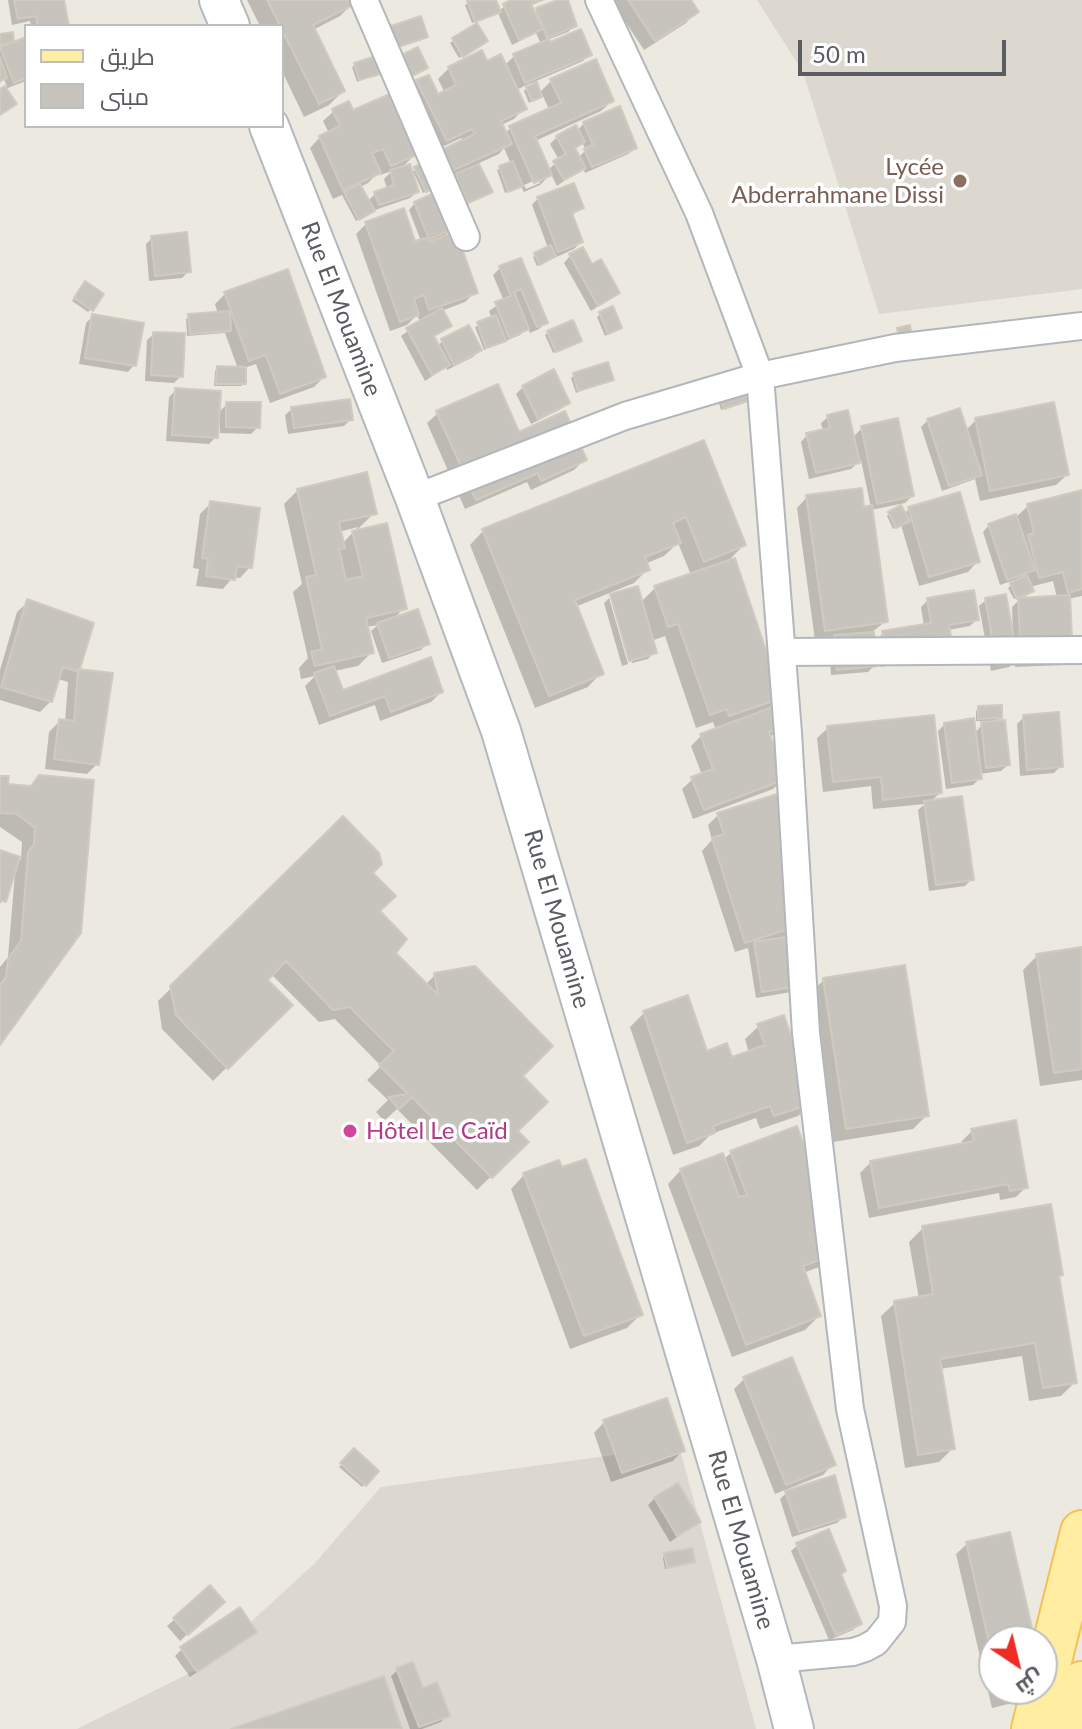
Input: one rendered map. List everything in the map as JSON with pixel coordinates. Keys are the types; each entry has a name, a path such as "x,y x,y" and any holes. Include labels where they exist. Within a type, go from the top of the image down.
{"main road":[{"path":"219,0 229,24"},
{"name":"Rue El Mouamine","path":"270,128 415,498 501,731 776,1659 794,1729"},
{"path":"1033,1729 1082,1532"},
{"path":"1072,1729 1082,1683"}],"street":[{"path":"364,0 466,237"},
{"path":"599,0 699,213 760,376 808,1049 850,1409 893,1606 892,1622 876,1642 865,1648 853,1652 776,1659"},
{"path":"415,498 625,416 760,376 895,348 1082,326"},
{"path":"782,652 1082,650"}],"shaded area":[{"name":"Lycée Abderrahmane Dissi","path":"757,0 1082,0 1082,289 879,314 803,72"},
{"path":"679,1446 756,1729 77,1729 202,1667 315,1563 381,1487"}],"building":[{"path":"14,0 64,0 69,24 38,24 36,16 18,19"},
{"path":"267,0 355,0 357,3 313,25 345,91 319,104 284,34 284,24 279,24"},
{"path":"496,0 501,12 475,22 467,1"},
{"path":"511,0 540,0 531,4 543,29 519,40 503,4"},
{"path":"558,0 568,0 577,26 547,38 536,8"},
{"path":"628,0 691,0 699,12 655,41"},
{"path":"421,16 428,37 392,49 385,28"},
{"path":"477,23 488,41 463,57 452,38"},
{"path":"581,29 592,55 525,83 513,54"},
{"path":"13,32 14,42 0,45 0,34"},
{"path":"24,38 24,79 14,83 0,47"},
{"path":"418,47 428,68 410,77 400,56"},
{"path":"482,50 487,61 501,54 527,109 501,121 512,144 447,173 437,152 475,134 472,129 447,141 416,80 429,75 438,94 456,85 448,67"},
{"path":"379,55 384,73 359,80 354,63"},
{"path":"0,57 7,78 0,81"},
{"path":"596,59 614,101 535,136 552,175 534,183 509,126 561,103 550,79"},
{"path":"537,82 542,97 532,101 526,87"},
{"path":"5,86 17,104 0,115 0,89"},
{"path":"392,93 419,154 391,166 383,149 372,153 381,173 343,190 319,136 340,126 332,109 349,101 353,110"},
{"path":"620,106 637,148 592,167 584,149 593,145 583,122"},
{"path":"576,125 585,142 575,148 586,168 564,180 553,161 566,154 556,136"},
{"path":"426,161 437,187 426,192 414,167"},
{"path":"513,161 523,186 508,192 499,166"},
{"path":"410,164 419,192 379,205 374,192 394,185 390,170"},
{"path":"479,164 493,192 468,203 455,174"},
{"path":"574,183 584,208 572,213 583,242 558,252 537,197"},
{"path":"360,184 375,211 359,220 344,192"},
{"path":"439,191 454,229 429,239 414,202"},
{"path":"404,208 415,241 426,238 428,242 456,232 478,293 429,310 424,295 414,299 419,315 400,322 365,222"},
{"path":"187,232 191,272 155,276 151,236"},
{"path":"551,245 556,256 540,265 534,253"},
{"path":"583,247 592,264 601,259 620,293 598,306 569,254"},
{"path":"521,258 548,323 537,327 521,289 514,292 529,329 509,338 495,302 511,296 499,266"},
{"path":"288,269 326,377 280,394 266,355 249,361 224,292"},
{"path":"85,281 104,294 93,311 74,298"},
{"path":"613,306 622,328 608,334 599,312"},
{"path":"442,308 452,326 434,336 450,365 432,375 406,328"},
{"path":"230,311 231,331 190,334 188,314"},
{"path":"92,314 144,323 136,366 85,358"},
{"path":"496,315 506,341 486,348 477,322"},
{"path":"573,320 582,341 556,352 547,331"},
{"path":"469,325 482,350 454,365 441,339"},
{"path":"910,325 913,344 901,347 897,328"},
{"path":"153,332 185,333 183,377 151,375"},
{"path":"608,362 614,380 578,391 573,373"},
{"path":"217,366 246,367 246,384 216,384"},
{"path":"554,369 570,403 538,419 522,386"},
{"path":"741,378 748,401 724,409 717,385"},
{"path":"498,384 519,432 565,411 587,460 541,481 538,473 476,500 436,411"},
{"path":"175,388 221,391 218,438 172,435"},
{"path":"350,399 353,420 294,428 291,407"},
{"path":"226,402 261,402 260,428 226,427"},
{"path":"1054,402 1069,475 990,491 975,418"},
{"path":"960,408 982,475 949,486 927,419"},
{"path":"848,410 860,463 816,473 806,433 830,428 827,415"},
{"path":"898,418 914,496 877,504 861,426"},
{"path":"704,440 746,545 704,562 686,517 673,523 681,543 645,557 650,570 575,600 604,674 549,696 482,529"},
{"path":"367,472 377,514 339,522 345,548 339,549 346,580 363,576 352,531 387,523 407,609 366,618 374,653 315,666 311,652 322,649 306,577 316,575 297,489"},
{"path":"862,488 864,507 872,505 888,622 825,631 806,495"},
{"path":"1082,490 1082,589 1068,593 1063,572 1039,578 1028,535 1034,533 1027,504"},
{"path":"960,492 980,562 929,577 908,507"},
{"path":"210,501 260,508 252,568 237,566 235,580 206,576 208,559 202,558"},
{"path":"901,505 910,521 896,528 888,512"},
{"path":"1016,514 1035,570 1007,580 988,524"},
{"path":"735,558 782,698 729,716 727,709 710,715 678,624 668,627 654,586"},
{"path":"1027,575 1034,591 1017,599 1010,583"},
{"path":"638,586 657,653 629,661 610,594"},
{"path":"974,590 979,620 949,625 953,649 888,661 882,631 931,623 927,598"},
{"path":"1006,594 1018,661 997,665 985,598"},
{"path":"1070,595 1073,659 1021,661 1018,598"},
{"path":"27,599 94,623 79,672 63,667 52,702 1,687"},
{"path":"418,609 430,644 389,658 377,623"},
{"path":"874,632 877,666 837,670 834,635"},
{"path":"431,657 443,692 391,712 385,696 330,716 314,673 334,666 343,690"},
{"path":"78,669 113,673 99,765 54,759 59,719 74,721"},
{"path":"1002,705 1002,718 978,719 978,706"},
{"path":"776,706 785,727 769,732 786,779 704,810 691,777 713,769 700,734"},
{"path":"1059,712 1063,767 1027,770 1023,715"},
{"path":"934,715 942,793 883,800 881,777 833,782 827,726"},
{"path":"974,718 982,779 952,783 944,723"},
{"path":"1005,720 1010,765 986,768 981,722"},
{"path":"39,775 94,780 81,933 0,1045 0,985 6,977 8,959 21,941 28,852 34,844 35,828 17,814 0,813 0,776 9,776 8,784 31,786"},
{"path":"777,794 798,857 804,924 745,943 712,838 724,834 717,813"},
{"path":"962,796 974,880 936,885 924,801"},
{"path":"343,816 379,853 382,864 373,873 396,896 380,911 407,939 396,953 438,995 434,973 475,966 553,1046 523,1076 548,1102 518,1131 529,1142 492,1178 412,1097 399,1109 388,1097 408,1094 379,1065 394,1051 350,1007 333,1010 286,961 268,980 293,1005 228,1069 176,1015 170,986"},
{"path":"0,850 20,857 6,902 0,900"},
{"path":"798,935 806,985 762,992 754,942"},
{"path":"1082,947 1082,1069 1054,1073 1036,954"},
{"path":"905,965 929,1116 846,1129 823,978"},
{"path":"688,995 707,1051 727,1043 732,1057 765,1045 757,1024 784,1015 814,1103 774,1116 770,1106 713,1126 715,1133 687,1143 643,1011"},
{"path":"1016,1120 1028,1188 1010,1191 1008,1184 879,1208 870,1161 974,1141 971,1129"},
{"path":"797,1126 844,1251 803,1266 821,1316 746,1345 680,1169 723,1153 739,1197 747,1195 730,1151"},
{"path":"586,1159 643,1315 584,1336 523,1173 559,1160 562,1167"},
{"path":"1051,1204 1063,1275 1059,1276 1077,1383 1043,1388 1035,1343 940,1359 955,1449 918,1455 894,1301 933,1294 922,1226"},
{"path":"792,1357 836,1465 786,1485 743,1377"},
{"path":"667,1398 685,1451 622,1473 603,1420"},
{"path":"354,1448 379,1471 366,1486 340,1463"},
{"path":"835,1475 846,1517 799,1532 785,1491"},
{"path":"678,1483 701,1522 677,1536 654,1497"},
{"path":"829,1529 846,1571 841,1574 862,1624 836,1635 796,1543"},
{"path":"1010,1532 1031,1625 985,1625 966,1542"},
{"path":"692,1548 695,1562 667,1568 664,1553"},
{"path":"210,1585 225,1602 188,1635 173,1618"},
{"path":"240,1607 257,1632 197,1672 180,1647"},
{"path":"413,1662 423,1688 437,1682 450,1716 419,1727 396,1668"},
{"path":"384,1676 402,1729 231,1729"}],"place":[{"name":"Lycée Abderrahmane Dissi","path":"960,181"},
{"name":"Hôtel Le Caïd","path":"350,1131"}]}
